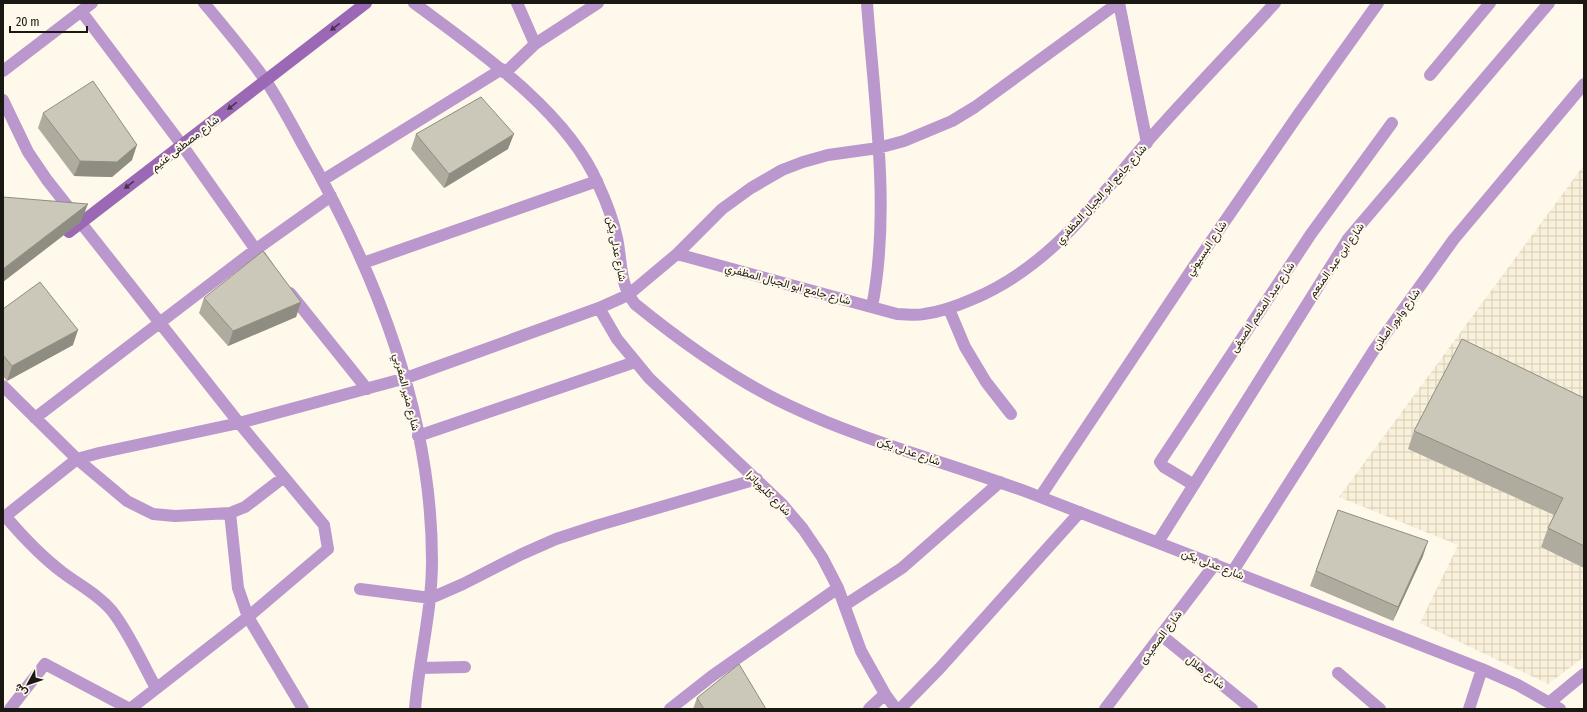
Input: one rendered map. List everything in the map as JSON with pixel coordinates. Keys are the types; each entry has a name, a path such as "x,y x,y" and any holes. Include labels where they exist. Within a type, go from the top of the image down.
{"street":[{"path":"3,71 92,3"},
{"name":"شارع منير المغربي","path":"204,3 265,81 323,180 363,263 406,378 427,481 432,530 431,598 415,709"},
{"name":"شارع مصطفى غنيم","path":"57,240 366,3"},
{"name":"شارع عدلى يكن","path":"414,3 503,71 549,115 576,146 597,181 609,209 617,239 623,282 628,295 635,304 689,346 738,378 789,406 842,429 1000,482 1215,564 1518,685 1555,706"},
{"path":"516,3 535,44"},
{"path":"323,180 503,71 535,44 598,3"},
{"path":"867,3 878,148 880,210 880,264 872,307"},
{"path":"156,688 112,611 95,595 61,572 28,544 5,517 77,459 239,422 368,389 406,378 599,308 628,295 677,254 722,209 751,188 782,170 802,162 828,155 878,148 904,141 952,121 980,104 1119,3 1146,143"},
{"name":"شارع جامع ابو الجبال المظفري","path":"677,254 897,314 923,315 949,309 987,293 1024,271 1057,245 1086,214 1146,143 1275,3"},
{"name":"شارع البسيوني","path":"1040,497 1194,266 1298,115 1378,3"},
{"path":"1430,75 1490,3"},
{"name":"شارع ابن عبد المنعم","path":"1158,542 1348,240 1549,3"},
{"path":"81,11 182,145 255,250 275,274"},
{"name":"شارع وابور اصلان","path":"1233,571 1374,350 1454,239 1584,84"},
{"path":"3,100 28,152 47,180 239,422 324,525 328,549 248,616 130,709 44,664 10,709"},
{"name":"شارع عبد المنعم الصيفى","path":"1194,485 1162,466 1160,462 1311,234 1392,122"},
{"path":"363,263 597,181"},
{"path":"35,418 255,250 331,196"},
{"path":"284,286 368,389"},
{"name":"شارع كليوباترا","path":"599,308 617,338 635,362 757,479 803,528 822,557 838,588 861,651 885,694 896,709"},
{"path":"949,309 965,347 986,382 1011,414"},
{"path":"418,436 635,362"},
{"path":"3,386 77,459 127,501 153,514 175,516 230,513 245,507 284,477"},
{"path":"360,589 431,598 556,539 757,479"},
{"path":"845,605 902,568 1000,482"},
{"path":"900,709 940,668 1080,512"},
{"path":"230,513 238,588 248,616 303,709"},
{"name":"شارع الصعيدى","path":"1111,707 1161,635 1215,564"},
{"path":"670,709 712,676 838,588"},
{"name":"شارع هلال","path":"1161,635 1252,709"},
{"path":"420,668 465,667"},
{"path":"1469,709 1482,670"},
{"path":"1338,673 1380,709"},
{"path":"1555,706 1584,674"},
{"path":"869,709 885,694"}],"shaded area":[{"path":"1584,165 1584,657 1548,684 1420,623 1458,545 1339,497"}],"building":[{"path":"93,81 137,145 117,162 80,161 43,113"},
{"path":"481,97 514,134 449,174 416,134"},
{"path":"3,197 88,204 3,269"},
{"path":"263,251 301,302 233,331 204,298"},
{"path":"40,282 78,330 12,366 3,355 3,309"},
{"path":"1462,339 1584,398 1584,546 1548,528 1563,498 1414,431"},
{"path":"1338,510 1428,541 1398,607 1316,571"},
{"path":"739,664 766,709 704,709 697,698"}]}
